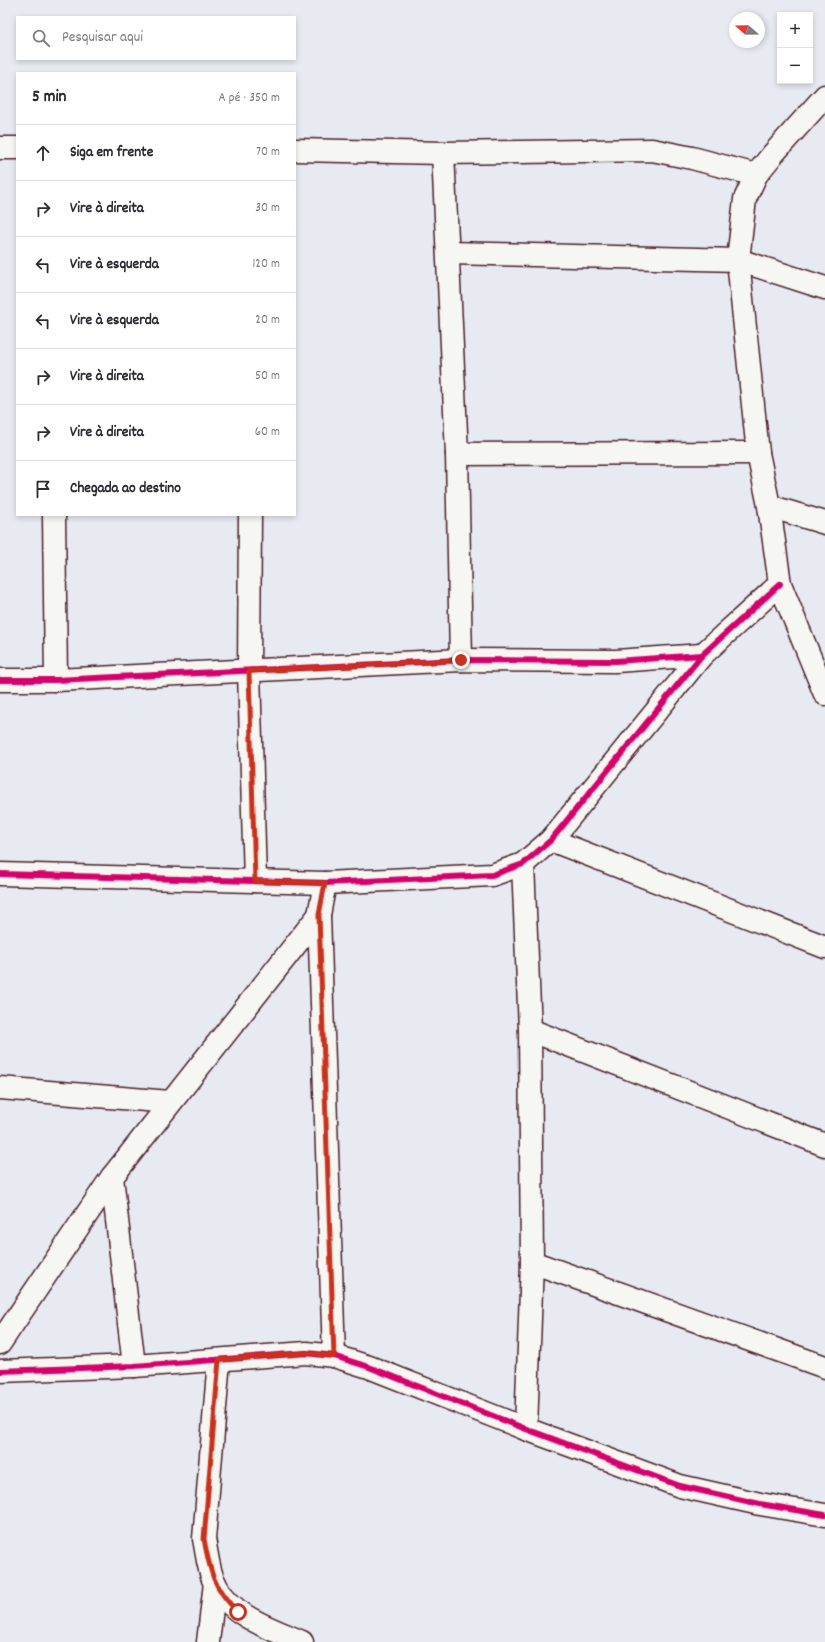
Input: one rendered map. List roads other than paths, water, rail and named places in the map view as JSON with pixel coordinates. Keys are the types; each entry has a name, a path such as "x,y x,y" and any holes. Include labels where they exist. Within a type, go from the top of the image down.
{"street":[{"path":"825,96 772,154 756,175 745,199 738,260 758,453 769,506 780,584 825,694"},
{"path":"0,148 16,148"},
{"path":"296,150 443,153 652,150 692,158 756,175"},
{"path":"443,153 457,454 461,660"},
{"path":"448,253 738,260 825,288"},
{"path":"457,454 758,453"},
{"path":"769,506 825,523"},
{"path":"54,516 56,680"},
{"path":"250,516 249,671 255,881"},
{"path":"0,874 325,883 492,875 523,864 551,840 702,655 780,584"},
{"path":"0,680 56,680 461,660 616,661 702,655"},
{"path":"551,840 825,947"},
{"path":"523,864 530,1030 532,1262 526,1429"},
{"path":"325,883 319,915 334,1356"},
{"path":"0,1343 112,1177 319,915"},
{"path":"530,1030 825,1145"},
{"path":"0,1088 170,1102"},
{"path":"112,1177 134,1366"},
{"path":"532,1262 825,1367"},
{"path":"0,1370 134,1366 306,1353 334,1356 369,1367 526,1429 680,1486 760,1504 825,1515"},
{"path":"219,1360 204,1539 209,1565 215,1583 226,1601 238,1612 269,1628 302,1642"},
{"path":"208,1642 215,1583"}]}
